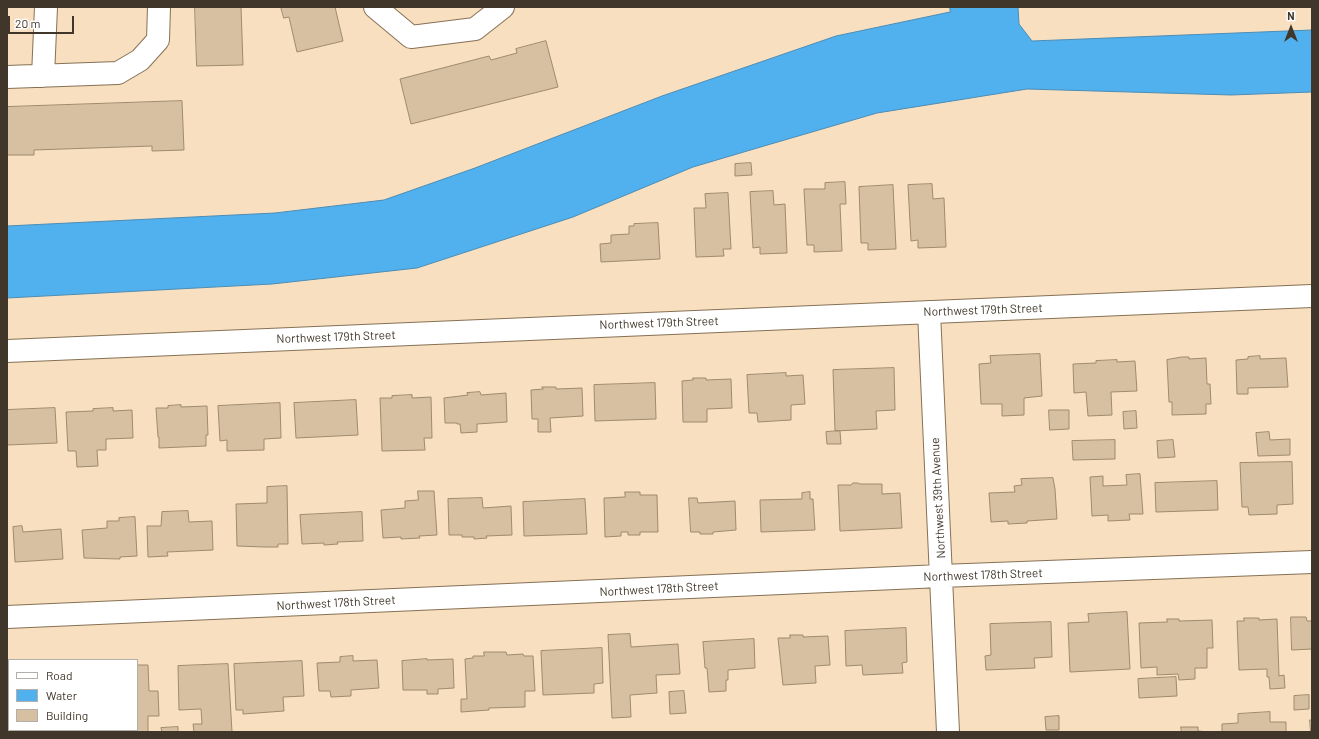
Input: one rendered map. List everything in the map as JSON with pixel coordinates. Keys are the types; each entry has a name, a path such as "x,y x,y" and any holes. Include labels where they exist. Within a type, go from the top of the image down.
{"street":[{"path":"43,76 46,7"},
{"path":"7,77 118,74 140,60 158,40 159,7"},
{"path":"375,7 411,37 474,29 504,7"},
{"name":"Northwest 179th Street","path":"7,351 1312,296"},
{"name":"Northwest 39th Avenue","path":"929,312 948,732"},
{"name":"Northwest 178th Street","path":"7,617 941,576 1312,562"}],"water":[{"path":"950,7 1018,7 1019,24 1032,41 1312,30 1312,92 1231,95 1027,89 877,113 764,146 693,167 573,217 417,268 272,284 7,298 7,226 275,213 384,200 475,168 662,96 836,36 950,12"}],"building":[{"path":"195,7 241,7 243,65 197,66"},
{"path":"281,7 335,7 343,41 297,52 289,17 284,18"},
{"path":"546,41 558,87 411,124 400,79 489,56 491,60 517,53 516,49"},
{"path":"182,101 184,150 152,151 152,146 34,150 34,155 7,155 7,107"},
{"path":"751,163 752,175 735,176 735,164"},
{"path":"845,182 846,204 840,204 842,251 814,252 814,245 807,245 804,189 825,189 825,183"},
{"path":"932,184 933,199 944,198 946,247 918,248 918,240 911,241 908,185"},
{"path":"893,185 896,249 868,250 868,243 861,243 859,187"},
{"path":"773,191 774,205 785,204 787,253 760,254 760,247 753,248 750,192"},
{"path":"728,193 731,249 723,249 724,256 696,257 694,208 706,208 705,194"},
{"path":"658,223 660,259 601,262 600,244 611,243 611,235 629,234 629,226 634,226 634,224"},
{"path":"1040,354 1042,396 1024,398 1024,415 1002,416 1002,404 981,404 979,364 991,363 990,356"},
{"path":"1260,356 1260,359 1286,358 1288,387 1248,388 1248,394 1237,394 1236,360"},
{"path":"1189,357 1189,359 1206,358 1207,384 1210,384 1211,404 1206,404 1206,414 1172,415 1172,402 1169,402 1167,360"},
{"path":"1117,360 1117,362 1135,361 1137,391 1111,392 1112,415 1088,416 1086,392 1074,393 1073,364"},
{"path":"894,368 895,410 876,411 877,429 835,431 833,370"},
{"path":"786,373 786,376 803,375 805,404 791,405 791,420 758,422 757,413 749,413 747,375"},
{"path":"693,378 706,378 706,380 731,379 732,408 707,409 707,422 683,422 682,381 693,380"},
{"path":"655,383 656,419 595,421 594,385"},
{"path":"542,387 556,387 556,389 582,388 583,416 550,418 551,432 538,432 538,419 532,419 531,390 543,389"},
{"path":"480,392 481,395 506,393 507,422 477,424 477,432 461,433 460,424 445,423 444,398"},
{"path":"412,395 412,398 431,397 432,438 424,438 425,450 382,451 380,398"},
{"path":"356,400 358,435 296,438 294,403"},
{"path":"280,403 281,438 264,439 264,450 227,451 227,440 220,441 218,406"},
{"path":"181,405 181,407 207,406 208,435 206,435 206,446 159,448 156,408 168,408 168,406"},
{"path":"55,408 57,443 7,445 7,410"},
{"path":"113,408 113,411 132,410 133,438 106,439 106,450 97,450 98,466 77,467 76,451 68,451 66,412 93,411 93,409"},
{"path":"1049,410 1069,410 1069,429 1050,430"},
{"path":"1136,411 1137,428 1124,429 1123,412"},
{"path":"840,431 841,444 827,444 826,432"},
{"path":"1269,432 1270,440 1290,439 1290,455 1258,456 1256,433"},
{"path":"1115,440 1115,459 1073,460 1072,441"},
{"path":"1173,440 1175,457 1158,458 1157,441"},
{"path":"1292,462 1293,504 1277,505 1277,514 1249,515 1248,507 1242,507 1240,463"},
{"path":"1140,474 1143,514 1129,514 1130,520 1108,521 1108,515 1092,516 1090,477 1103,476 1103,486 1127,485 1126,475"},
{"path":"1053,478 1057,519 1008,524 1008,521 991,522 989,493 1015,492 1014,486 1022,485 1021,479"},
{"path":"1217,481 1218,510 1156,512 1155,483"},
{"path":"853,483 882,484 882,494 900,493 902,528 840,531 838,485 851,485"},
{"path":"287,486 288,544 278,544 278,547 237,546 236,504 267,503 267,487"},
{"path":"418,491 434,491 437,535 419,536 420,538 383,538 381,510 405,508 405,501 418,500"},
{"path":"625,492 640,492 640,495 657,495 658,532 640,532 640,535 628,535 628,532 621,532 621,536 605,537 604,498 625,497"},
{"path":"810,492 810,499 813,499 815,530 761,532 760,500 802,499 802,493"},
{"path":"482,498 483,508 511,506 512,535 486,536 487,538 474,539 474,537 462,537 462,535 449,535 448,499"},
{"path":"689,498 697,498 698,503 735,501 736,530 713,532 713,534 691,532"},
{"path":"585,499 587,534 524,536 523,502"},
{"path":"188,511 189,522 212,521 213,550 167,552 168,556 148,557 147,526 161,526 162,512"},
{"path":"362,512 363,541 337,542 338,544 324,545 324,543 302,544 300,515"},
{"path":"135,517 137,556 120,557 120,559 84,558 82,530 107,528 107,521 119,521 119,518"},
{"path":"22,526 23,532 61,529 63,559 15,562 13,527"},
{"path":"1127,612 1130,669 1070,672 1068,623 1089,622 1088,614"},
{"path":"1291,617 1306,617 1307,621 1312,621 1312,649 1292,650"},
{"path":"1244,618 1259,618 1259,620 1277,619 1279,676 1284,675 1285,688 1270,689 1267,669 1239,670 1237,621 1244,621"},
{"path":"1167,619 1179,619 1179,621 1212,620 1213,648 1207,648 1207,668 1195,668 1195,679 1179,680 1178,674 1157,675 1157,667 1141,668 1139,623 1167,622"},
{"path":"1051,622 1052,657 1034,658 1035,668 986,670 985,656 991,655 990,624"},
{"path":"906,628 907,662 902,663 903,673 863,675 862,665 846,666 845,631"},
{"path":"630,634 631,647 678,644 680,674 656,675 657,693 630,695 631,717 612,718 608,635"},
{"path":"790,635 803,635 803,637 828,636 830,665 815,666 816,683 783,685 778,638 790,638"},
{"path":"754,639 755,668 728,670 726,691 709,692 703,642"},
{"path":"602,648 603,683 594,684 594,693 543,695 541,651"},
{"path":"484,652 506,652 507,655 523,654 524,656 533,656 535,691 525,691 525,707 489,708 489,710 461,712 461,699 467,699 465,659 473,658 473,656 484,656"},
{"path":"353,656 353,661 377,660 379,688 351,690 351,696 331,697 330,691 319,691 317,663 340,662 340,657"},
{"path":"453,659 454,688 438,689 438,694 427,694 427,690 403,690 402,661"},
{"path":"302,661 304,696 283,697 284,711 243,714 243,710 236,710 234,664"},
{"path":"228,664 232,732 194,732 193,724 202,724 201,709 179,710 178,666"},
{"path":"138,665 148,665 149,691 158,691 159,716 148,716 148,732 108,732 138,731"},
{"path":"1176,677 1177,696 1139,698 1138,679"},
{"path":"684,691 686,713 670,714 669,692"},
{"path":"1309,695 1309,709 1294,710 1294,696"},
{"path":"1270,712 1270,722 1286,722 1286,732 1222,732 1222,724 1238,723 1238,714"},
{"path":"1059,716 1059,730 1046,730 1045,717"},
{"path":"1310,720 1312,720 1312,732 1311,732"},
{"path":"178,727 178,732 162,732 161,728"},
{"path":"1181,727 1198,727 1198,731 1209,732 1182,732"}]}
